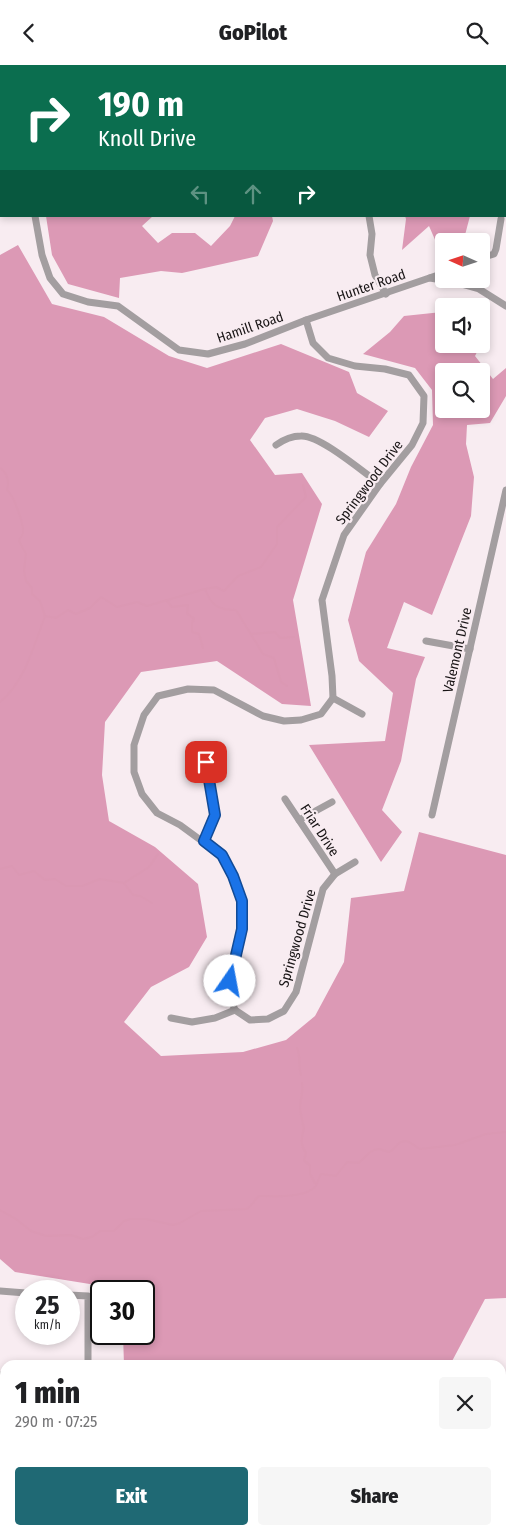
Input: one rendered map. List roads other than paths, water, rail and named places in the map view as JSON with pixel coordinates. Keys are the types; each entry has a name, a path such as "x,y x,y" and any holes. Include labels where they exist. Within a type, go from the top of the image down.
{"street":[{"name":"Hamill Road","path":"35,217 42,255 50,278 63,294 88,302 118,306 179,350 208,354 245,344 306,320"},
{"path":"369,217 372,234 370,255 374,275 386,294"},
{"path":"501,217 506,231"},
{"path":"490,255 494,254 496,249 501,217"},
{"name":"Hunter Road","path":"306,320 435,276"},
{"path":"429,278 454,281 479,289 506,306"},
{"name":"Springwood Drive","path":"306,320 313,343 328,358 355,366 385,369 409,375 424,396 424,423 412,445 380,484 344,535 322,600 333,698"},
{"path":"276,445 285,439 302,436 319,442 380,484"},
{"name":"Valemont Drive","path":"432,815 506,490"},
{"path":"426,641 470,649"},
{"path":"171,1019 192,1022 215,1018 235,1010 228,992 231,971 242,929 242,901 233,876 222,855 204,841 157,813 142,794 134,772 134,745 144,715 158,696 188,689 214,690 263,716 284,721 301,720 320,714 333,698 362,714"},
{"path":"204,841 215,815 206,762"},
{"name":"Friar Drive","path":"285,799 335,874"},
{"path":"299,820 332,802"},
{"name":"Springwood Drive","path":"235,1010 250,1020 268,1019 284,1011 296,992 323,889 335,874 355,863"},
{"path":"0,1291 15,1292"},
{"path":"80,1296 88,1296 88,1360"}],"waterway":[{"path":"0,468 6,475 8,480 7,490 22,523 23,533 19,541 26,554 24,571 26,581 32,588 32,594 40,601 45,616 33,651 22,674 9,694 0,702"},
{"path":"205,589 216,587 224,591 238,576 261,567 277,544 277,527 306,497 303,485"},
{"path":"45,616 56,618 68,610 76,614 90,608 101,597 117,607 137,602 147,606 205,589 216,606 236,610 263,654 274,658 281,682 287,686"},
{"path":"166,600 172,607 188,605 187,613 194,619 192,632 199,634 203,648"},
{"path":"251,634 275,632 280,638 294,637"},
{"path":"124,883 149,867 158,854"},
{"path":"0,869 12,866 19,875 34,871 45,880 55,879 66,886 82,886 100,879 124,883 133,895 140,896 152,903"},
{"path":"297,1048 301,1075"},
{"path":"302,1083 300,1108 304,1128 302,1144 306,1153 304,1160 310,1166 310,1174 316,1185"},
{"path":"0,1210 16,1219 31,1231 46,1236 71,1235 83,1239 92,1237 100,1231 114,1231 124,1221 130,1219 146,1219 173,1225 201,1211 247,1209 259,1196 288,1196 309,1191 315,1187 321,1174 336,1176 347,1162 359,1163 374,1150 379,1149 389,1152 404,1141 420,1149 455,1145 486,1134 506,1132"}]}
